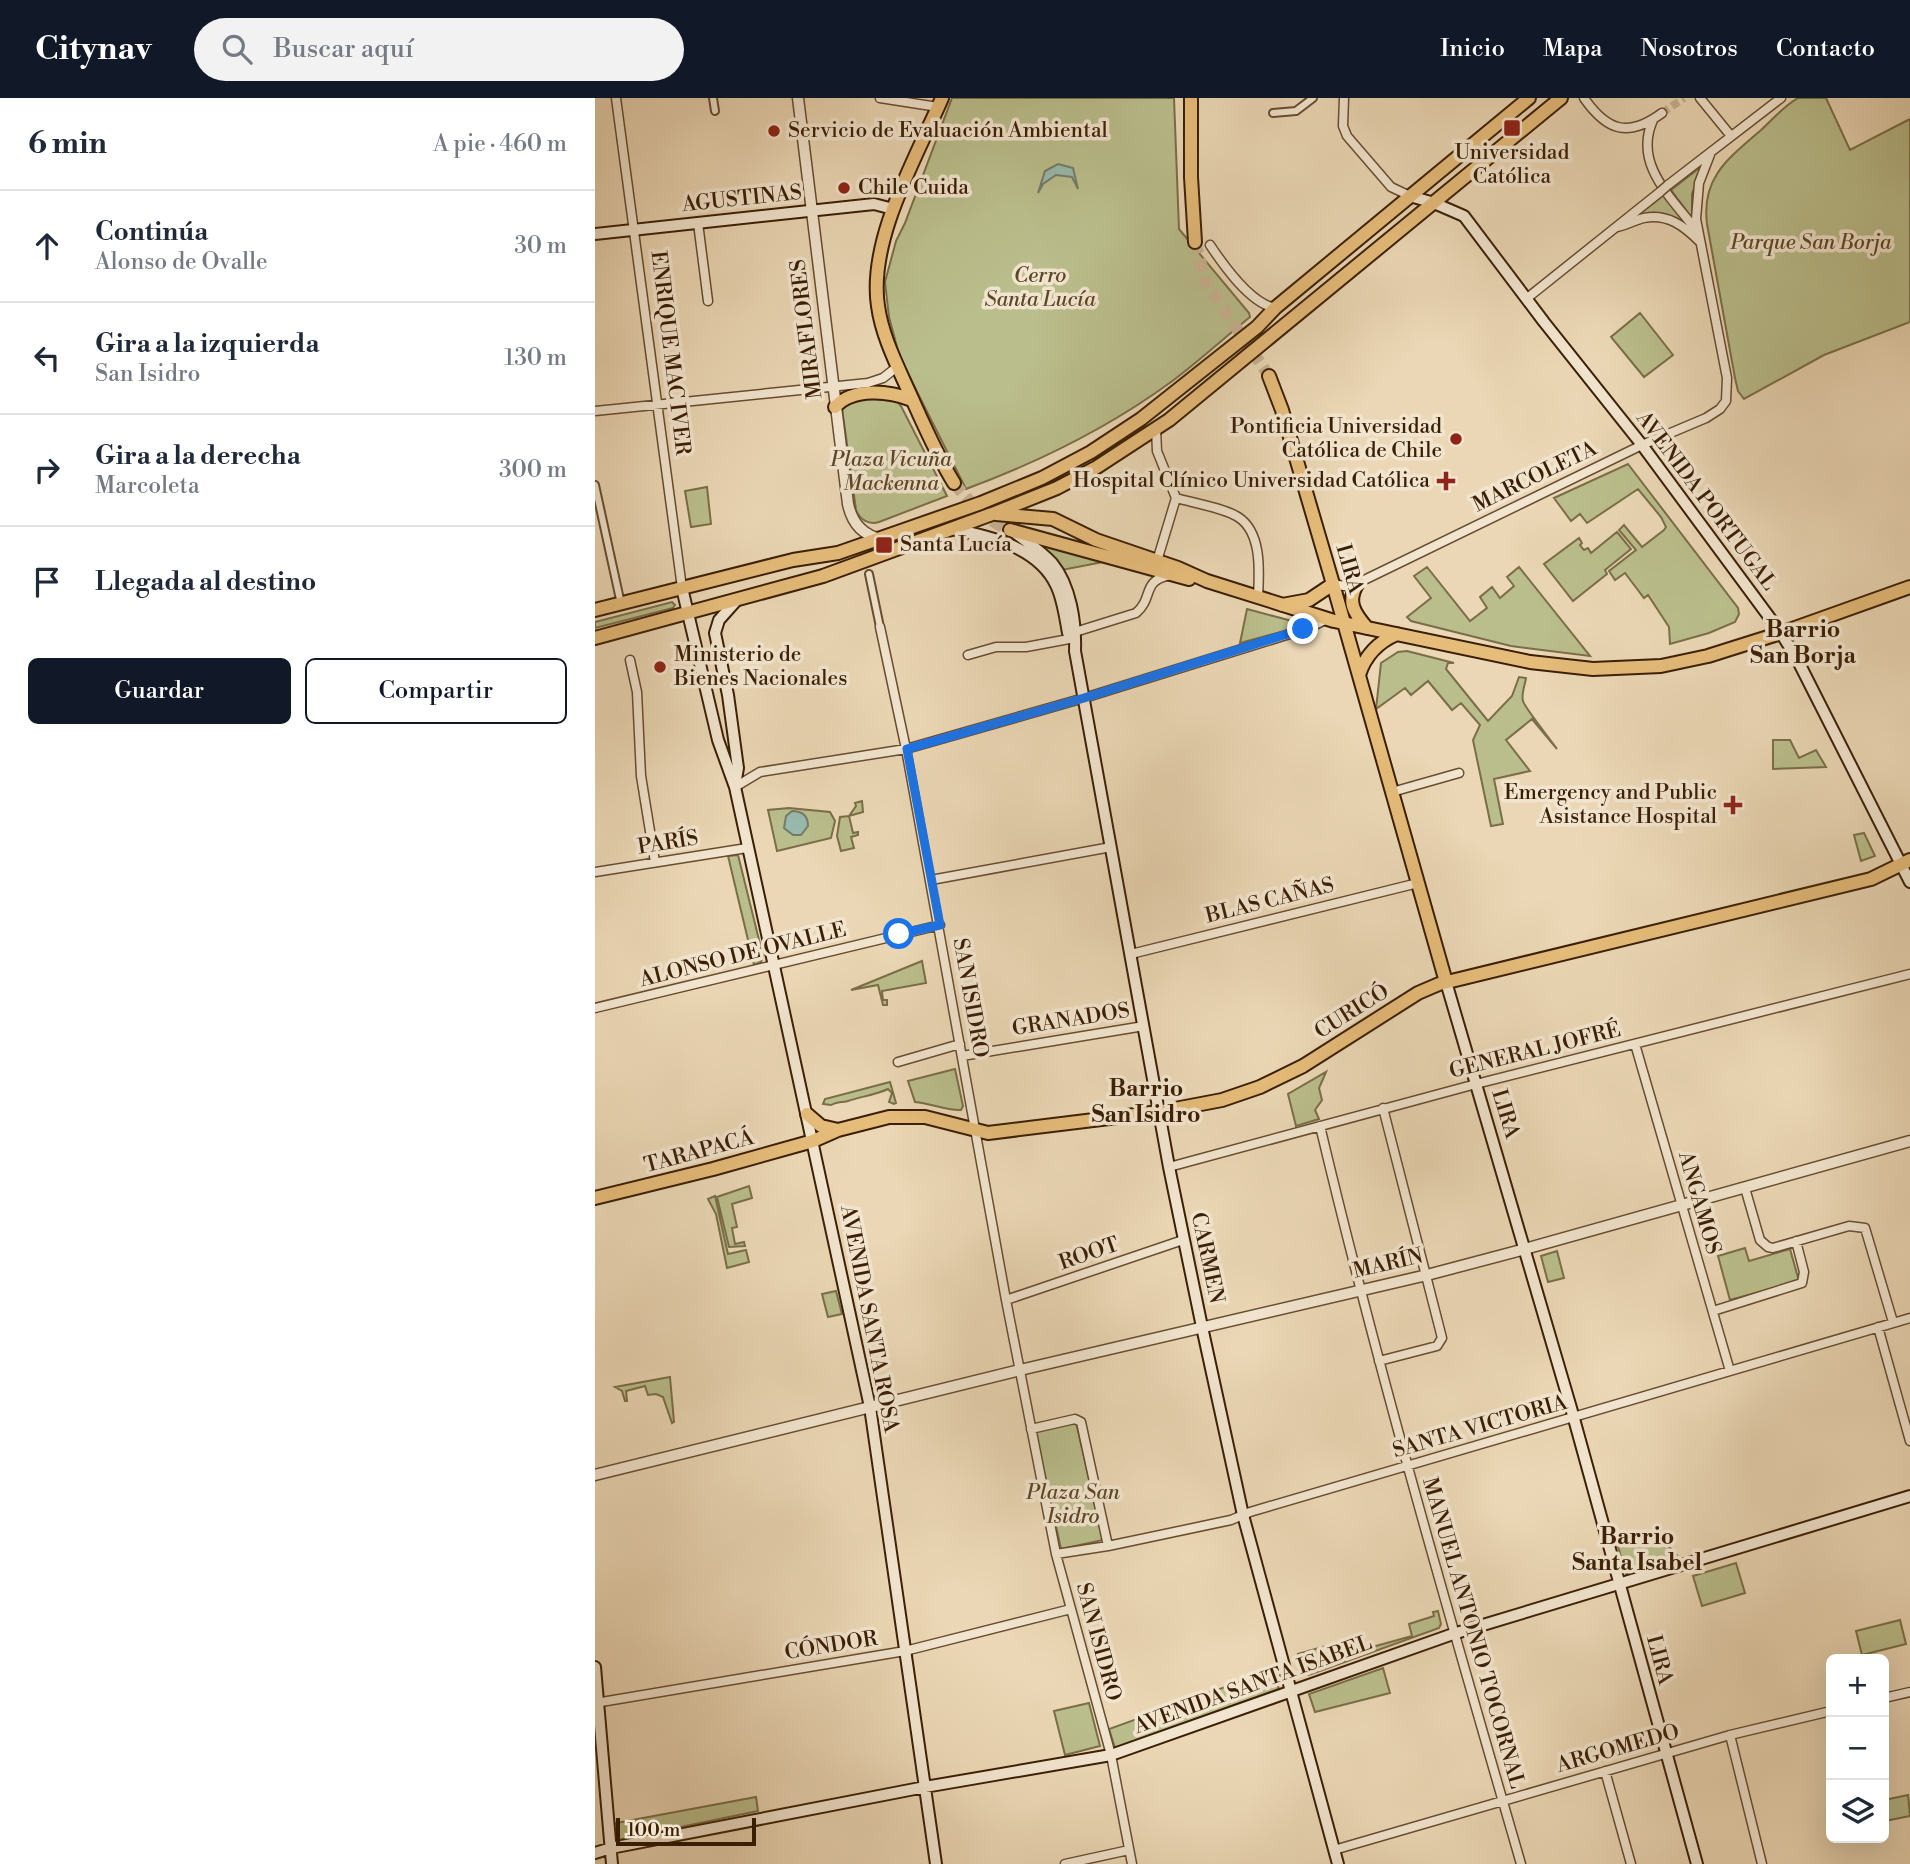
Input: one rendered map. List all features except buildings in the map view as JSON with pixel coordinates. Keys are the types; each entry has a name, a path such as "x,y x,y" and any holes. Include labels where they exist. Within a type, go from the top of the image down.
{"main road":[{"path":"1191,98 1191,177 1195,242"},
{"path":"595,610 793,561 838,553 1012,490 1091,453 1163,404 1529,98"},
{"path":"595,638 823,576 992,514 1077,478 1156,429 1561,98"},
{"path":"940,102 893,209 882,248 876,291 882,326 898,367 929,438 954,483"},
{"name":"AVENIDA PORTUGAL","path":"1410,196 1464,216 1642,445 1781,633 1906,862 1910,882"},
{"name":"AGUSTINAS","path":"595,234 874,204 893,209"},
{"name":"LIRA","path":"1269,376 1286,422 1525,1250 1697,1864"},
{"path":"835,407 846,397 856,395 887,393 912,400"},
{"path":"992,514 1053,519 1096,540 1207,581 1327,619 1539,663 1617,670 1661,666 1708,656 1910,587"},
{"name":"CARMEN","path":"952,529 999,541 1041,565 1058,588 1072,635"},
{"path":"1011,530 1172,575 1207,581"},
{"name":"CARMEN","path":"1011,530 1045,556 1058,571 1068,593 1075,652 1183,1240 1243,1515 1338,1864"},
{"path":"1358,583 1352,593 1352,606 1367,628"},
{"path":"1279,605 1309,600 1333,584"},
{"name":"ENRIQUE MAC IVER","path":"682,588 688,613"},
{"name":"AVENIDA SANTA ROSA","path":"735,787 737,768 729,695 715,633 719,620 736,601"},
{"name":"AVENIDA SANTA ROSA","path":"688,613 719,740 735,787 870,1407 936,1864"},
{"path":"1359,676 1370,653 1382,642 1397,635"},
{"name":"CURICÓ","path":"813,1141 838,1130 901,1115 925,1117 988,1133 1159,1112 1222,1100 1303,1066 1418,993 1446,982 1867,880 1906,862"},
{"path":"807,1114 821,1126 838,1130"},
{"path":"959,1127 968,1122 972,1115"},
{"name":"TARAPACÁ","path":"595,1198 813,1141"},
{"name":"AVENIDA SANTA ISABEL","path":"595,1853 925,1787 1111,1755 1453,1634 1910,1496"},
{"path":"595,1667 596,1703 613,1864"}],"street":[{"name":"ENRIQUE MAC IVER","path":"616,98 682,588"},
{"path":"713,98 715,111"},
{"name":"MIRAFLORES","path":"798,98 832,386 850,512 862,532 881,539"},
{"path":"880,98 940,102"},
{"path":"1273,113 1296,111 1313,98"},
{"path":"1343,98 1342,123 1347,136 1391,187 1410,196"},
{"path":"1584,98 1600,118 1613,126 1634,128 1662,113"},
{"path":"1700,98 1731,136"},
{"path":"1527,299 1781,98"},
{"path":"1653,120 1646,144 1650,168 1699,237"},
{"path":"1699,237 1697,193 1711,152"},
{"path":"1614,228 1646,217 1660,217 1679,223 1699,237"},
{"path":"698,223 708,301"},
{"name":"MARCOLETA","path":"1333,584 1344,586 1358,583 1720,409 1728,394 1727,377 1699,237"},
{"path":"1210,245 1255,299 1275,308"},
{"path":"595,411 876,381 898,367"},
{"path":"1156,429 1157,451 1176,498 1157,561"},
{"path":"595,485 621,604"},
{"path":"1176,498 1229,513 1247,524 1258,558 1258,598"},
{"name":"SAN ISIDRO","path":"869,574 907,749 1006,1300 1056,1554 1111,1755 1132,1864"},
{"path":"968,655 996,647 1026,647 1072,635 1136,613 1143,606 1151,584 1161,577 1172,575"},
{"path":"735,787 760,772 907,749 1084,698 1309,628 1327,619"},
{"path":"630,660 637,692 641,776 655,862"},
{"path":"1392,792 1459,773"},
{"path":"931,880 1111,847"},
{"name":"PARÍS","path":"595,872 747,848"},
{"name":"BLAS CAÑAS","path":"1131,954 1417,883"},
{"name":"ALONSO DE OVALLE","path":"595,1008 940,925"},
{"name":"GENERAL JOFRÉ","path":"1169,1167 1476,1084 1910,974"},
{"name":"GRANADOS","path":"962,1056 1144,1026"},
{"path":"898,1062 960,1044"},
{"name":"ANGAMOS","path":"1635,1044 1730,1371"},
{"path":"1379,1361 1433,1348 1440,1343 1441,1332 1384,1108"},
{"name":"MANUEL ANTONIO TOCORNAL","path":"1320,1126 1360,1290 1453,1634 1521,1864"},
{"name":"MARÍN","path":"595,1475 1020,1370 1427,1275 1525,1250 1910,1141"},
{"path":"1745,1188 1763,1245 1773,1248 1849,1226 1865,1228 1893,1322"},
{"name":"ROOT","path":"1006,1300 1183,1240"},
{"path":"1713,1311 1802,1283 1804,1272 1796,1241"},
{"name":"SANTA VICTORIA","path":"1056,1554 1231,1520 1910,1318"},
{"path":"1878,1327 1910,1441"},
{"path":"1031,1429 1075,1419 1081,1422 1108,1546"},
{"name":"CÓNDOR","path":"596,1703 905,1651 1070,1609"},
{"path":"1889,1697 1910,1692"},
{"name":"ARGOMEDO","path":"1334,1850 1730,1735 1826,1712"},
{"path":"1730,1735 1762,1864"},
{"path":"1605,1771 1632,1864"},
{"path":"1065,1864 1129,1850"}],"green space":[{"name":"Cerro Santa Lucía","path":"952,98 1174,98 1179,229 1250,317 1181,374 1123,414 1046,455 966,489 900,358 889,317 885,282 896,241"},
{"name":"Parque San Borja","path":"1798,98 1826,98 1850,150 1910,119 1910,322 1824,355 1744,399 1738,391 1735,378 1707,224 1708,193 1728,160"},
{"path":"1698,169 1701,170 1692,194 1692,218 1671,190"},
{"path":"1664,195 1685,223 1662,214 1637,216"},
{"path":"1640,313 1673,355 1644,377 1611,337"},
{"name":"Plaza Vicuña Mackenna","path":"885,397 895,399 901,406 947,496 872,523 862,519 856,510 842,408 849,401"},
{"path":"1628,464 1738,608 1739,614 1735,622 1670,644 1669,627 1648,595 1644,598 1625,573 1615,580 1609,571 1636,550 1619,530 1624,525 1642,547 1666,527 1638,489 1587,523 1580,514 1571,521 1554,498"},
{"path":"707,487 711,524 691,527 685,491"},
{"path":"1617,532 1631,549 1605,570 1607,574 1573,601 1544,564 1579,538 1584,550 1588,548 1591,553"},
{"path":"1036,543 1103,562 1062,570"},
{"path":"1427,567 1470,621 1487,608 1480,597 1492,587 1500,598 1514,586 1507,577 1519,567 1590,656 1511,646 1411,621 1407,617 1431,598 1414,576"},
{"path":"672,602 675,605 673,608 595,628 595,622"},
{"path":"1247,609 1307,625 1240,643"},
{"path":"1407,651 1454,663 1448,663 1446,669 1488,721 1512,696 1519,677 1526,678 1522,695 1524,704 1557,749 1532,719 1506,740 1530,771 1494,779 1503,824 1491,826 1473,740 1480,725 1461,703 1452,710 1428,681 1411,695 1405,688 1376,709 1381,663 1398,652"},
{"path":"1773,740 1790,740 1799,758 1816,750 1826,767 1773,769"},
{"path":"862,801 863,812 849,816 856,806 855,803"},
{"path":"789,808 830,812 835,821 831,838 777,851 768,810"},
{"path":"849,816 853,833 858,832 858,835 851,837 854,848 841,851 837,836 840,817"},
{"path":"1864,833 1875,856 1861,861 1854,835"},
{"path":"738,855 763,956 761,962 754,965 728,856"},
{"path":"922,961 926,983 882,991 887,1005 883,1005 878,985 851,990"},
{"path":"955,1069 963,1106 961,1110 915,1102 908,1081"},
{"path":"1326,1072 1319,1088 1322,1100 1315,1110 1319,1119 1296,1126 1288,1094"},
{"path":"890,1082 896,1103 894,1104 889,1102 892,1093 888,1089 846,1102 823,1104 825,1099"},
{"path":"749,1186 752,1198 732,1204 737,1227 732,1228 735,1244 744,1242 745,1246 729,1247 717,1197"},
{"path":"715,1196 728,1254 746,1250 749,1262 727,1268 716,1214 708,1199"},
{"path":"1745,1248 1749,1261 1790,1249 1799,1281 1730,1300 1718,1256"},
{"path":"1557,1251 1564,1278 1548,1282 1541,1256"},
{"path":"836,1291 842,1314 828,1317 822,1294"},
{"path":"670,1377 672,1423 663,1397 648,1395 645,1386 626,1391 625,1401 622,1391 615,1387"},
{"name":"Plaza San Isidro","path":"1076,1422 1103,1540 1061,1549 1035,1431"},
{"path":"1624,1531 1656,1538 1680,1559 1626,1574 1614,1533"},
{"path":"1736,1563 1745,1593 1702,1606 1693,1576"},
{"path":"1438,1611 1441,1624 1439,1628 1309,1675 1304,1672 1298,1654 1361,1636 1365,1649 1412,1636 1409,1624 1434,1616 1433,1612"},
{"path":"1900,1620 1906,1644 1862,1654 1856,1631"},
{"path":"1383,1668 1390,1693 1315,1712 1309,1694"},
{"path":"1272,1670 1279,1689 1115,1748 1109,1729"},
{"path":"1089,1703 1100,1746 1065,1755 1054,1711"},
{"path":"1908,1795 1910,1816 1889,1820 1889,1799"},
{"path":"756,1797 758,1811 618,1840 616,1823"}],"shaded area":[{"path":"1058,164 1073,168 1078,189 1072,177 1056,175 1043,184 1038,193 1045,171"},
{"path":"792,811 801,813 807,819 808,826 801,835 793,835 784,828 786,816"}],"tunnel":[{"path":"1662,113 1684,98"},
{"path":"1195,242 1206,283 1269,376"},
{"path":"954,483 979,510 1010,530"}],"place":[{"name":"Universidad Católica","path":"1512,128"},
{"name":"Servicio de Evaluación Ambiental","path":"774,131"},
{"name":"Chile Cuida","path":"844,188"},
{"name":"Pontificia Universidad Católica de Chile","path":"1456,439"},
{"name":"Hospital Clínico Universidad Católica","path":"1446,481"},
{"name":"Santa Lucía","path":"884,545"},
{"name":"Ministerio de Bienes Nacionales","path":"660,667"},
{"name":"Emergency and Public Asistance Hospital","path":"1733,805"}],"district":[{"name":"Barrio San Borja","path":"1803,643"},
{"name":"Barrio San Isidro","path":"1146,1102"},
{"name":"Barrio Santa Isabel","path":"1637,1550"}],"route":[{"path":"899,934 940,925 907,749 1084,698 1303,629"}]}
